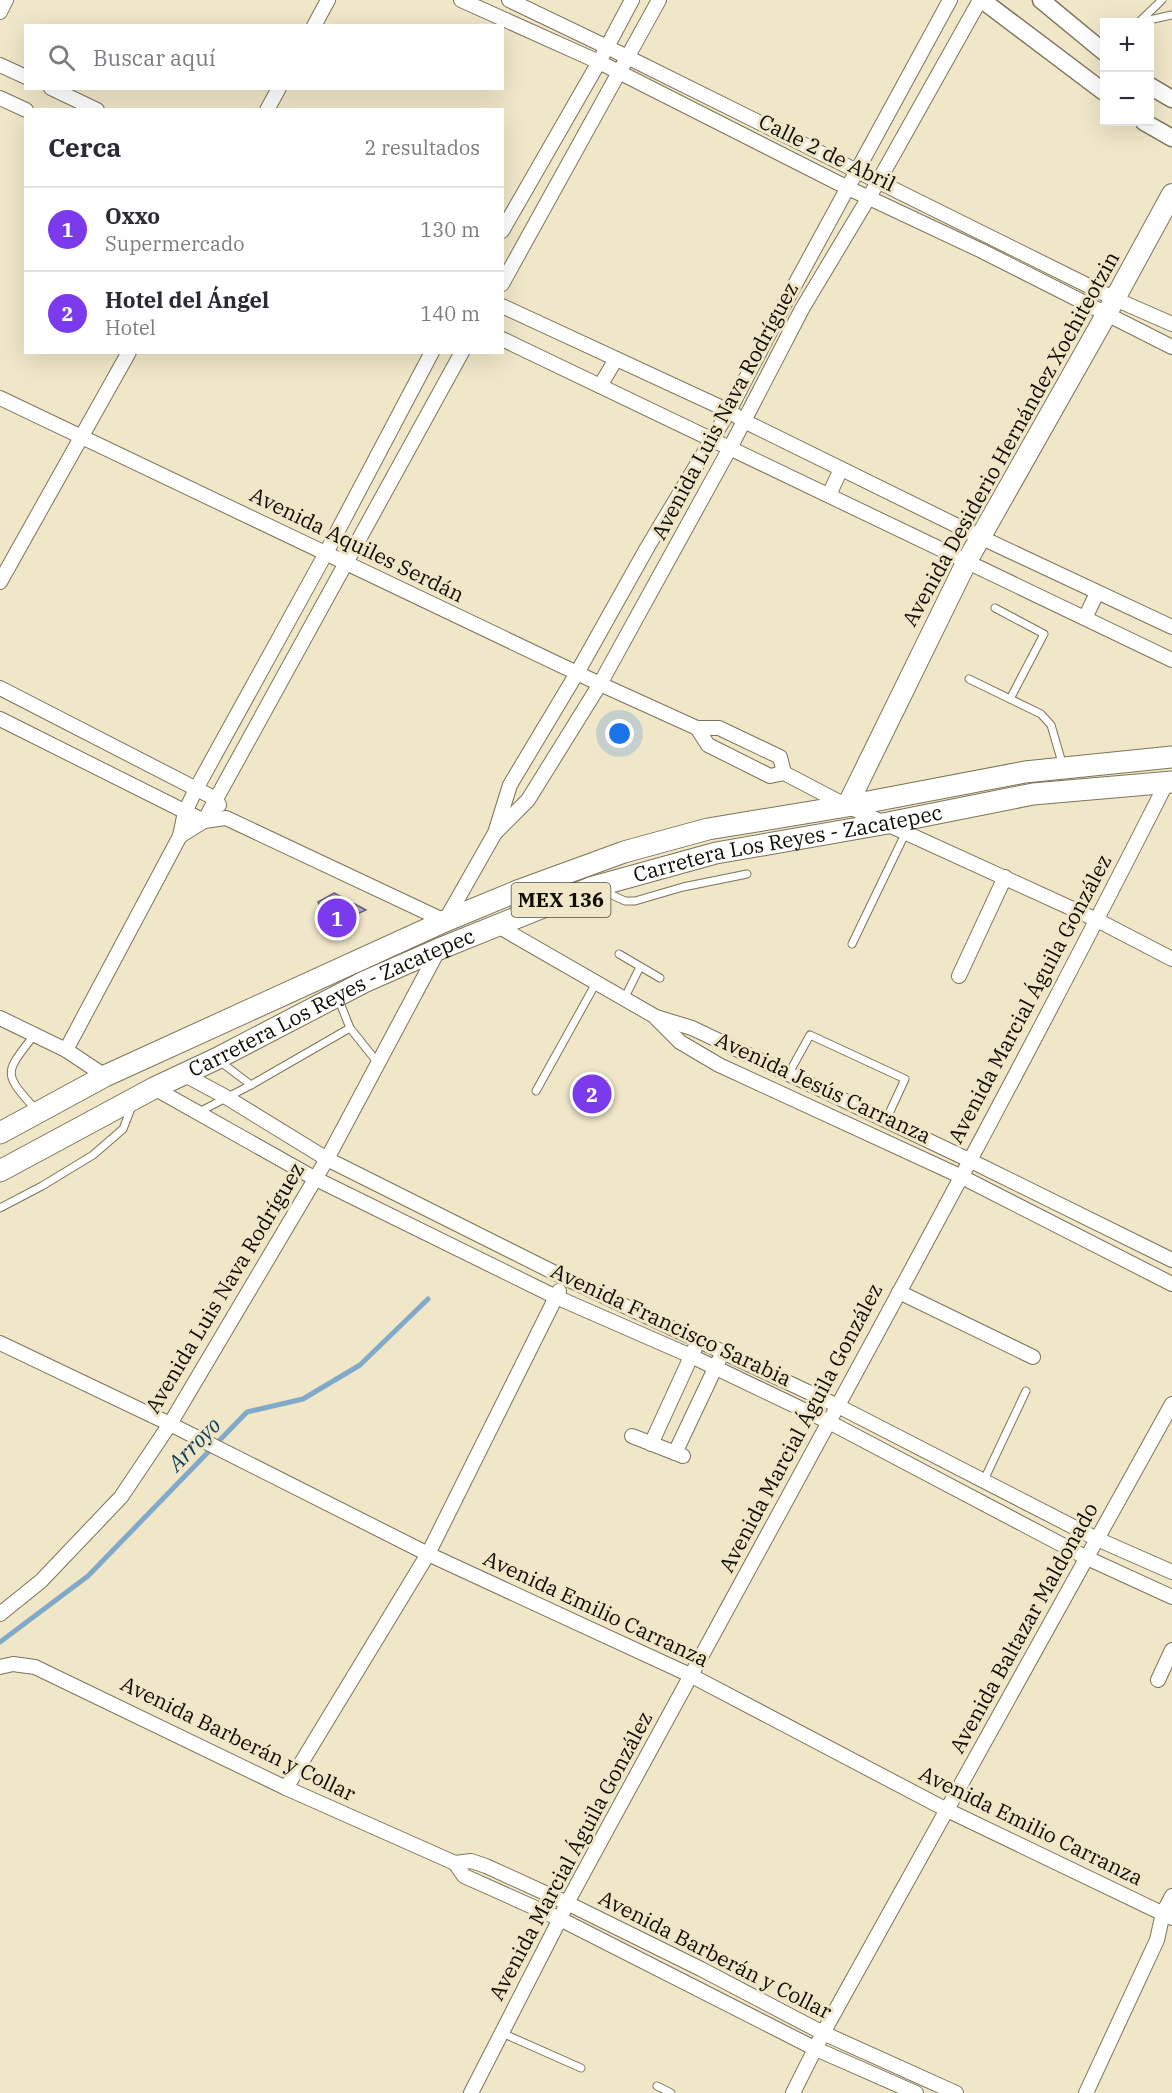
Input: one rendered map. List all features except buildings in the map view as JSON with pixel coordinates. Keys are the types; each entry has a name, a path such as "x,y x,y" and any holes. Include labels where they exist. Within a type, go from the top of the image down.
{"main road":[{"name":"Avenida Desiderio Hernández Xochiteotzin","path":"848,806 967,561 1111,307 1172,194"},
{"name":"Carretera Los Reyes - Zacatepec","path":"0,1133 105,1076 445,921 519,890 624,852 708,829 848,806 1025,772 1172,758"},
{"name":"Carretera Los Reyes - Zacatepec","path":"0,1171 154,1088 216,1059 337,996 439,949 593,887 716,853 897,827 1034,794 1169,782"}],"street":[{"path":"0,12 6,0"},
{"path":"315,24 328,0"},
{"name":"Calle 2 de Abril","path":"461,0 482,4 848,188 981,251 1111,307 1172,324"},
{"name":"Calle 2 de Abril","path":"509,0 990,237 1111,307 1172,347"},
{"path":"504,228 632,0"},
{"path":"504,280 659,0"},
{"name":"Avenida Luis Nava Rodríguez","path":"445,921 495,833 510,785 729,411 786,301 950,0"},
{"path":"981,0 1100,89"},
{"name":"Avenida Luis Nava Rodríguez","path":"495,833 528,800 600,684 670,560 802,309 878,182 981,0"},
{"path":"1041,0 1100,49"},
{"path":"0,65 24,76"},
{"path":"1154,89 1172,99"},
{"path":"55,90 93,108"},
{"path":"268,108 278,90"},
{"path":"0,98 24,109"},
{"path":"732,130 741,114"},
{"path":"1151,126 1172,138"},
{"path":"768,147 776,131"},
{"path":"530,183 552,194"},
{"path":"922,223 930,208"},
{"path":"981,251 990,237"},
{"path":"786,301 802,309"},
{"path":"504,307 729,411 744,421 980,537 1172,627"},
{"path":"504,340 1172,660"},
{"path":"0,582 128,354"},
{"path":"66,1050 180,836 185,812 228,727 326,553 431,354"},
{"path":"204,821 461,354"},
{"path":"600,386 616,359"},
{"name":"Avenida Aquiles Serdán","path":"0,398 600,684 697,728 719,728 780,757 784,773"},
{"path":"393,426 417,436"},
{"path":"829,495 841,469"},
{"path":"364,479 387,490"},
{"path":"647,548 670,560"},
{"path":"1085,618 1097,592"},
{"path":"264,664 284,676"},
{"path":"0,688 216,799 226,818"},
{"path":"0,719 204,821"},
{"path":"228,727 249,738"},
{"name":"Avenida Aquiles Serdán","path":"697,728 708,745 771,776 784,773 848,806 1097,920 1172,959"},
{"name":"Avenida Marcial Águila González","path":"471,2093 567,1903 838,1406 1169,782"},
{"path":"180,836 204,821 226,818 445,921"},
{"path":"959,976 1005,877"},
{"name":"Avenida Jesús Carranza","path":"496,925 656,1017 692,1028 789,1073 1172,1260"},
{"name":"Avenida Luis Nava Rodríguez","path":"0,1614 41,1581 121,1497 170,1424 327,1159 439,949"},
{"name":"Avenida Jesús Carranza","path":"656,1017 680,1042 719,1065 960,1176 1172,1284"},
{"path":"0,1018 66,1050 105,1076"},
{"name":"Avenida Francisco Sarabia","path":"183,1074 226,1097 327,1159 565,1278 838,1406 1097,1539 1172,1572"},
{"name":"Avenida Francisco Sarabia","path":"154,1088 314,1178 556,1297 691,1356 829,1422 1087,1558 1172,1597"},
{"path":"286,1788 428,1554 565,1278"},
{"path":"899,1292 1034,1357"},
{"path":"651,1444 699,1341"},
{"name":"Avenida Emilio Carranza","path":"0,1343 170,1424 428,1554 690,1675 947,1810 1167,1915"},
{"path":"632,1436 679,1455 715,1367 724,1352"},
{"name":"Avenida Baltazar Maldonado","path":"793,2093 823,2033 1172,1404"},
{"path":"1158,1680 1172,1650"},
{"name":"Avenida Barberán y Collar","path":"0,1667 13,1664 35,1667 286,1788 455,1863 471,1861 486,1866 701,1969 936,2089 956,2093"},
{"name":"Avenida Barberán y Collar","path":"455,1863 464,1876 560,1919 692,1984 816,2049 916,2093"},
{"path":"1086,2093 1157,1940 1172,1896"},
{"path":"1157,1940 1172,1928"},
{"path":"692,1984 701,1969"}],"lane":[{"path":"1144,18 1162,0"},
{"path":"1154,19 1172,15"},
{"path":"995,608 1044,634 1010,699"},
{"path":"969,679 1041,714 1051,725 1064,768"},
{"path":"852,944 897,827"},
{"path":"593,887 625,901 635,901 683,887 747,874"},
{"path":"619,954 660,978"},
{"path":"624,999 640,967"},
{"path":"536,1091 596,983"},
{"path":"337,996 350,1028 378,1063"},
{"path":"199,1112 350,1028"},
{"path":"35,1034 11,1064 11,1076 16,1088 38,1112"},
{"path":"789,1073 810,1035 905,1079 886,1120"},
{"path":"216,1059 251,1084"},
{"path":"0,1208 93,1155 123,1129 135,1099"},
{"path":"984,1480 1026,1391"},
{"path":"502,2033 581,2068"},
{"path":"657,2086 671,2093"}],"waterway":[{"name":"Arroyo","path":"0,1642 88,1576 247,1412 303,1399 360,1365 428,1299"}],"place":[{"name":"Oxxo","path":"337,918"},
{"name":"Hotel del Ángel","path":"592,1094"}]}
